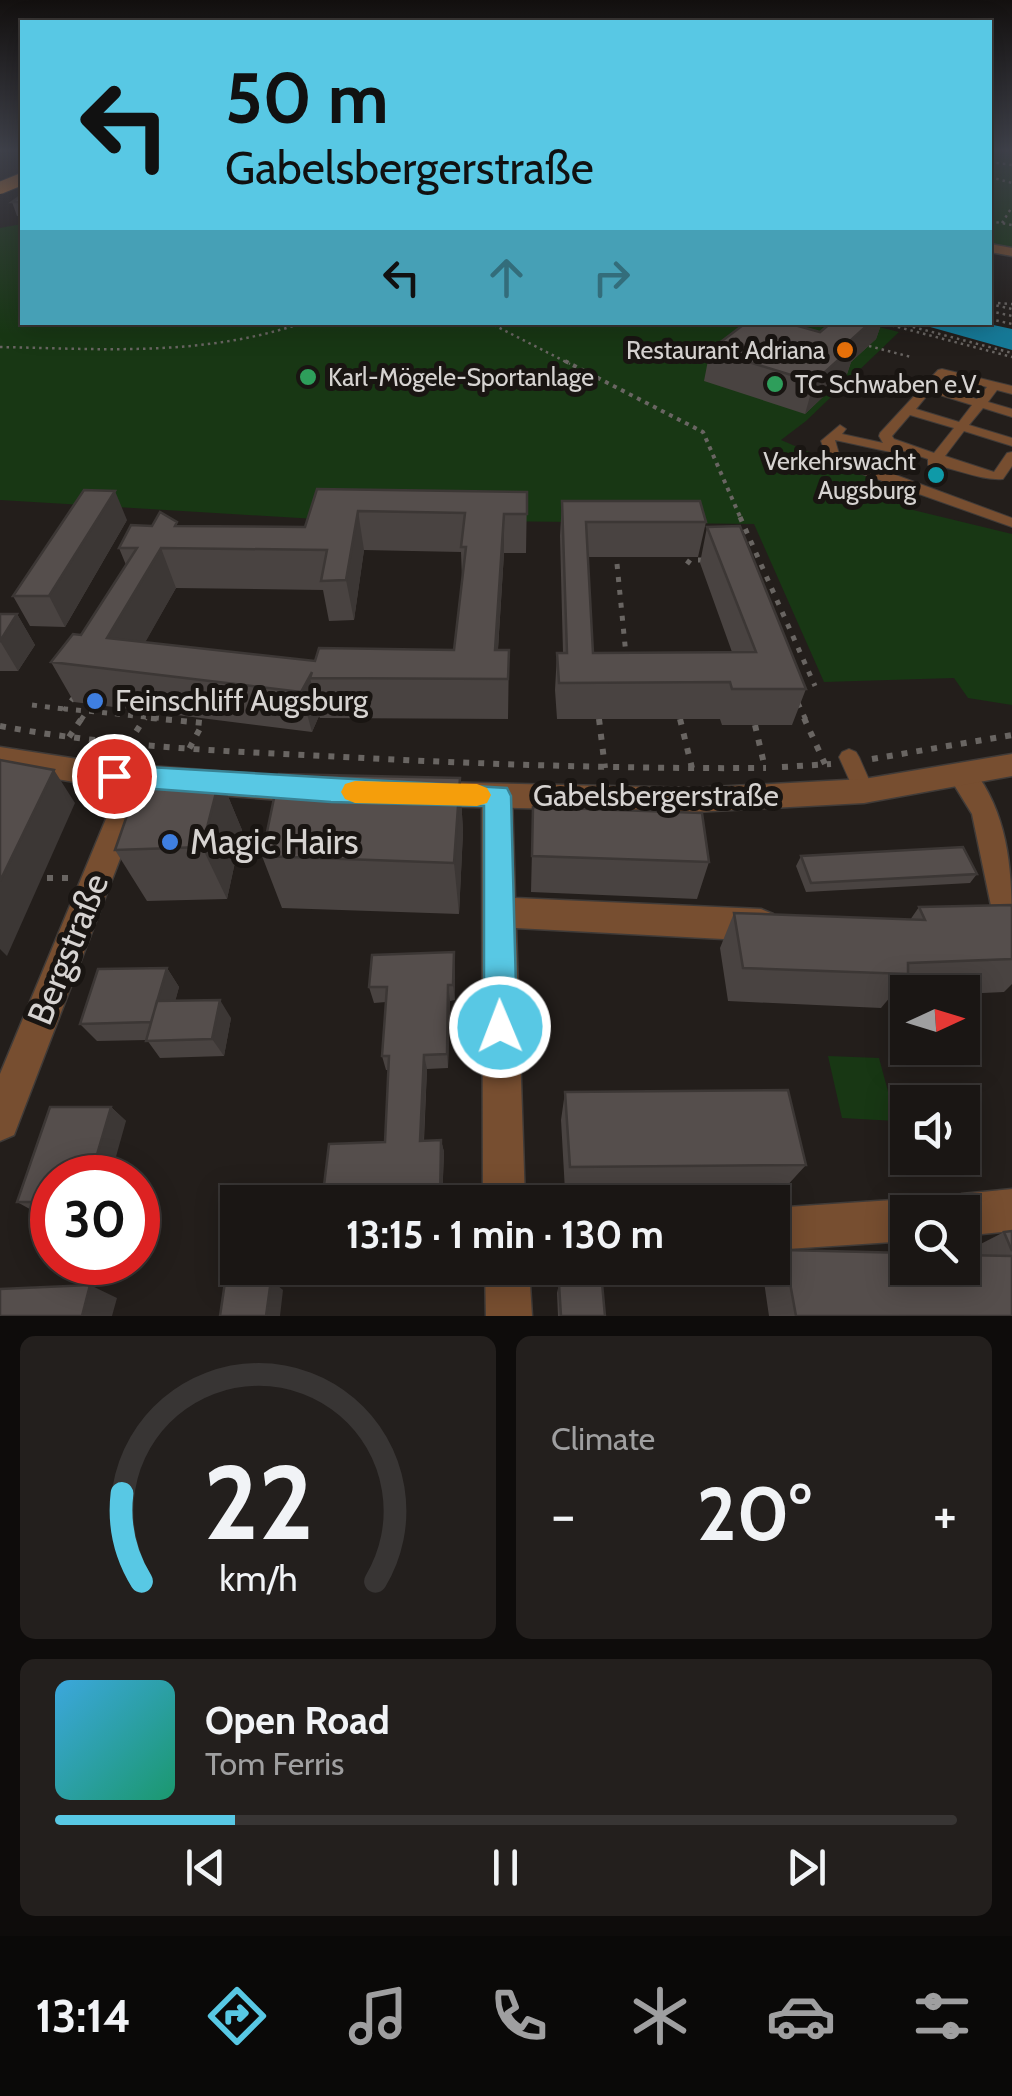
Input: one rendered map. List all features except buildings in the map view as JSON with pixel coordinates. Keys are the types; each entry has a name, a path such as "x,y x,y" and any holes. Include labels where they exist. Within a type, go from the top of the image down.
{"street":[{"path":"0,758 137,778 331,791"},
{"name":"Gabelsbergerstraße","path":"405,793 694,800 864,790 1012,765"},
{"path":"962,775 986,812 1012,922 976,921"},
{"name":"Bergstraße","path":"0,1120 137,778"},
{"path":"497,796 504,1185"},
{"path":"497,912 743,925 797,924"},
{"path":"980,1213 1012,1210"},
{"path":"790,1228 890,1221"},
{"path":"507,1285 509,1316"}],"lane":[{"path":"995,482 889,442 885,436 942,372 1012,390"},
{"path":"935,460 995,385"},
{"path":"923,393 1012,413"},
{"path":"908,410 1012,442"},
{"path":"1012,456 998,476 836,432 827,441 833,456 846,463 1012,523"},
{"path":"850,759 864,790"}],"path":[{"path":"1002,223 1009,211"},
{"path":"992,220 1012,224"},
{"path":"0,347 225,346 269,337 298,325"},
{"path":"494,325 702,432 815,686"},
{"path":"891,325 1012,355"},
{"path":"905,325 1012,355"},
{"path":"869,346 911,358"},
{"path":"687,564 709,560"},
{"path":"617,564 626,659"},
{"path":"65,709 75,694"},
{"path":"794,695 826,764"},
{"path":"32,705 203,724 189,750"},
{"path":"68,737 87,712"},
{"path":"127,745 145,717"},
{"path":"599,719 606,768"},
{"path":"680,719 692,768"},
{"path":"754,725 765,768"},
{"name":"Gabelsbergerstraße","path":"0,726 189,750 606,768 826,764 1012,735"}],"green space":[{"path":"992,211 1012,211 1012,249 992,245"},
{"name":"Karl-Mögele-Sportanlage","path":"20,224 20,325 871,325 899,332 781,440 917,498 913,510 1012,534 1012,705 968,698 954,678 824,682 754,524 316,519 0,500 0,228"},
{"path":"828,1056 879,1058 890,1099 890,1121 842,1118"}],"water":[{"path":"923,325 992,325 1012,329 1012,350"}],"slow traffic":[{"path":"355,792 477,795"}],"place":[{"name":"Restaurant Adriana","path":"845,350"},
{"name":"Karl-Mögele-Sportanlage","path":"308,377"},
{"name":"TC Schwaben e.V.","path":"775,384"},
{"name":"Verkehrswacht Augsburg","path":"936,475"},
{"name":"Feinschliff Augsburg","path":"95,701"},
{"name":"Magic Hairs","path":"170,842"}],"route":[{"path":"114,776 194,784 497,796 500,1027"}]}
